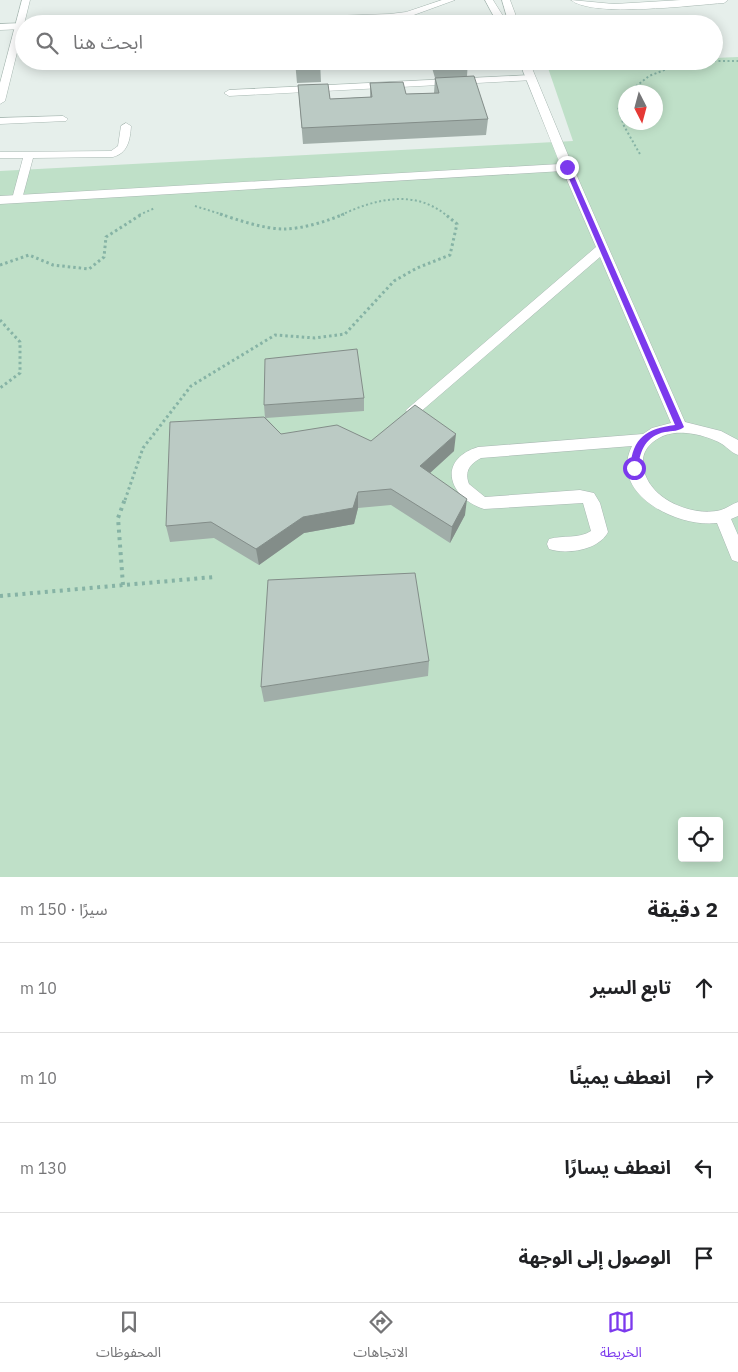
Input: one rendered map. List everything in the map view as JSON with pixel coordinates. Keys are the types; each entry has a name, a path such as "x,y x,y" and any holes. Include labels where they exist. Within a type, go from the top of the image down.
{"street":[{"path":"402,15 451,0"},
{"path":"489,0 498,15"},
{"path":"506,0 511,15"},
{"path":"575,0 591,5 614,7 724,0"},
{"path":"0,27 15,26"},
{"path":"528,70 567,167 680,427"},
{"path":"0,200 567,167"},
{"path":"413,410 602,248"},
{"path":"555,544 590,540 597,537 600,532 592,504 588,497 484,503 474,499 462,487 459,480 459,471 468,457 478,452 645,439 661,430 680,427 710,432 738,449"},
{"path":"645,439 636,452 634,468 641,484 656,500 676,511 699,517 722,516 738,508"},
{"path":"722,516 738,556"}],"lane":[{"path":"24,15 26,0"},
{"path":"0,101 15,50"},
{"path":"229,93 531,78"},
{"path":"0,121 62,119"},
{"path":"0,155 113,154 122,148 126,126"},
{"path":"17,199 29,156"}],"path":[{"path":"723,61 738,61"},
{"path":"636,85 652,74 663,70"},
{"path":"626,130 642,156"},
{"path":"123,585 118,518 143,448 191,386 275,335 315,338 345,334 394,281 417,268 450,255 457,224 435,206 406,198 366,203 328,222 284,229 239,220 192,206"},
{"path":"0,265 29,255 53,265 89,269 104,257 106,237 133,218 159,207"},
{"path":"0,320 20,342 20,372 0,388"},
{"path":"0,596 214,577"}],"green space":[{"path":"738,57 738,877 0,877 0,171 573,141 549,70 723,70 723,58"}],"building":[{"path":"474,76 488,119 302,128 298,85 328,84 330,99 372,97 370,83 403,82 406,94 439,93 435,78"},
{"path":"357,349 364,398 264,405 265,359"},
{"path":"415,405 456,434 420,466 467,499 452,527 391,489 358,492 353,508 303,517 256,549 211,522 166,526 170,422 264,417 281,434 337,425 371,441"},
{"path":"415,573 429,661 261,687 268,580"}],"route":[{"path":"567,167 680,427 661,430 645,439 636,452 634,468"}]}
